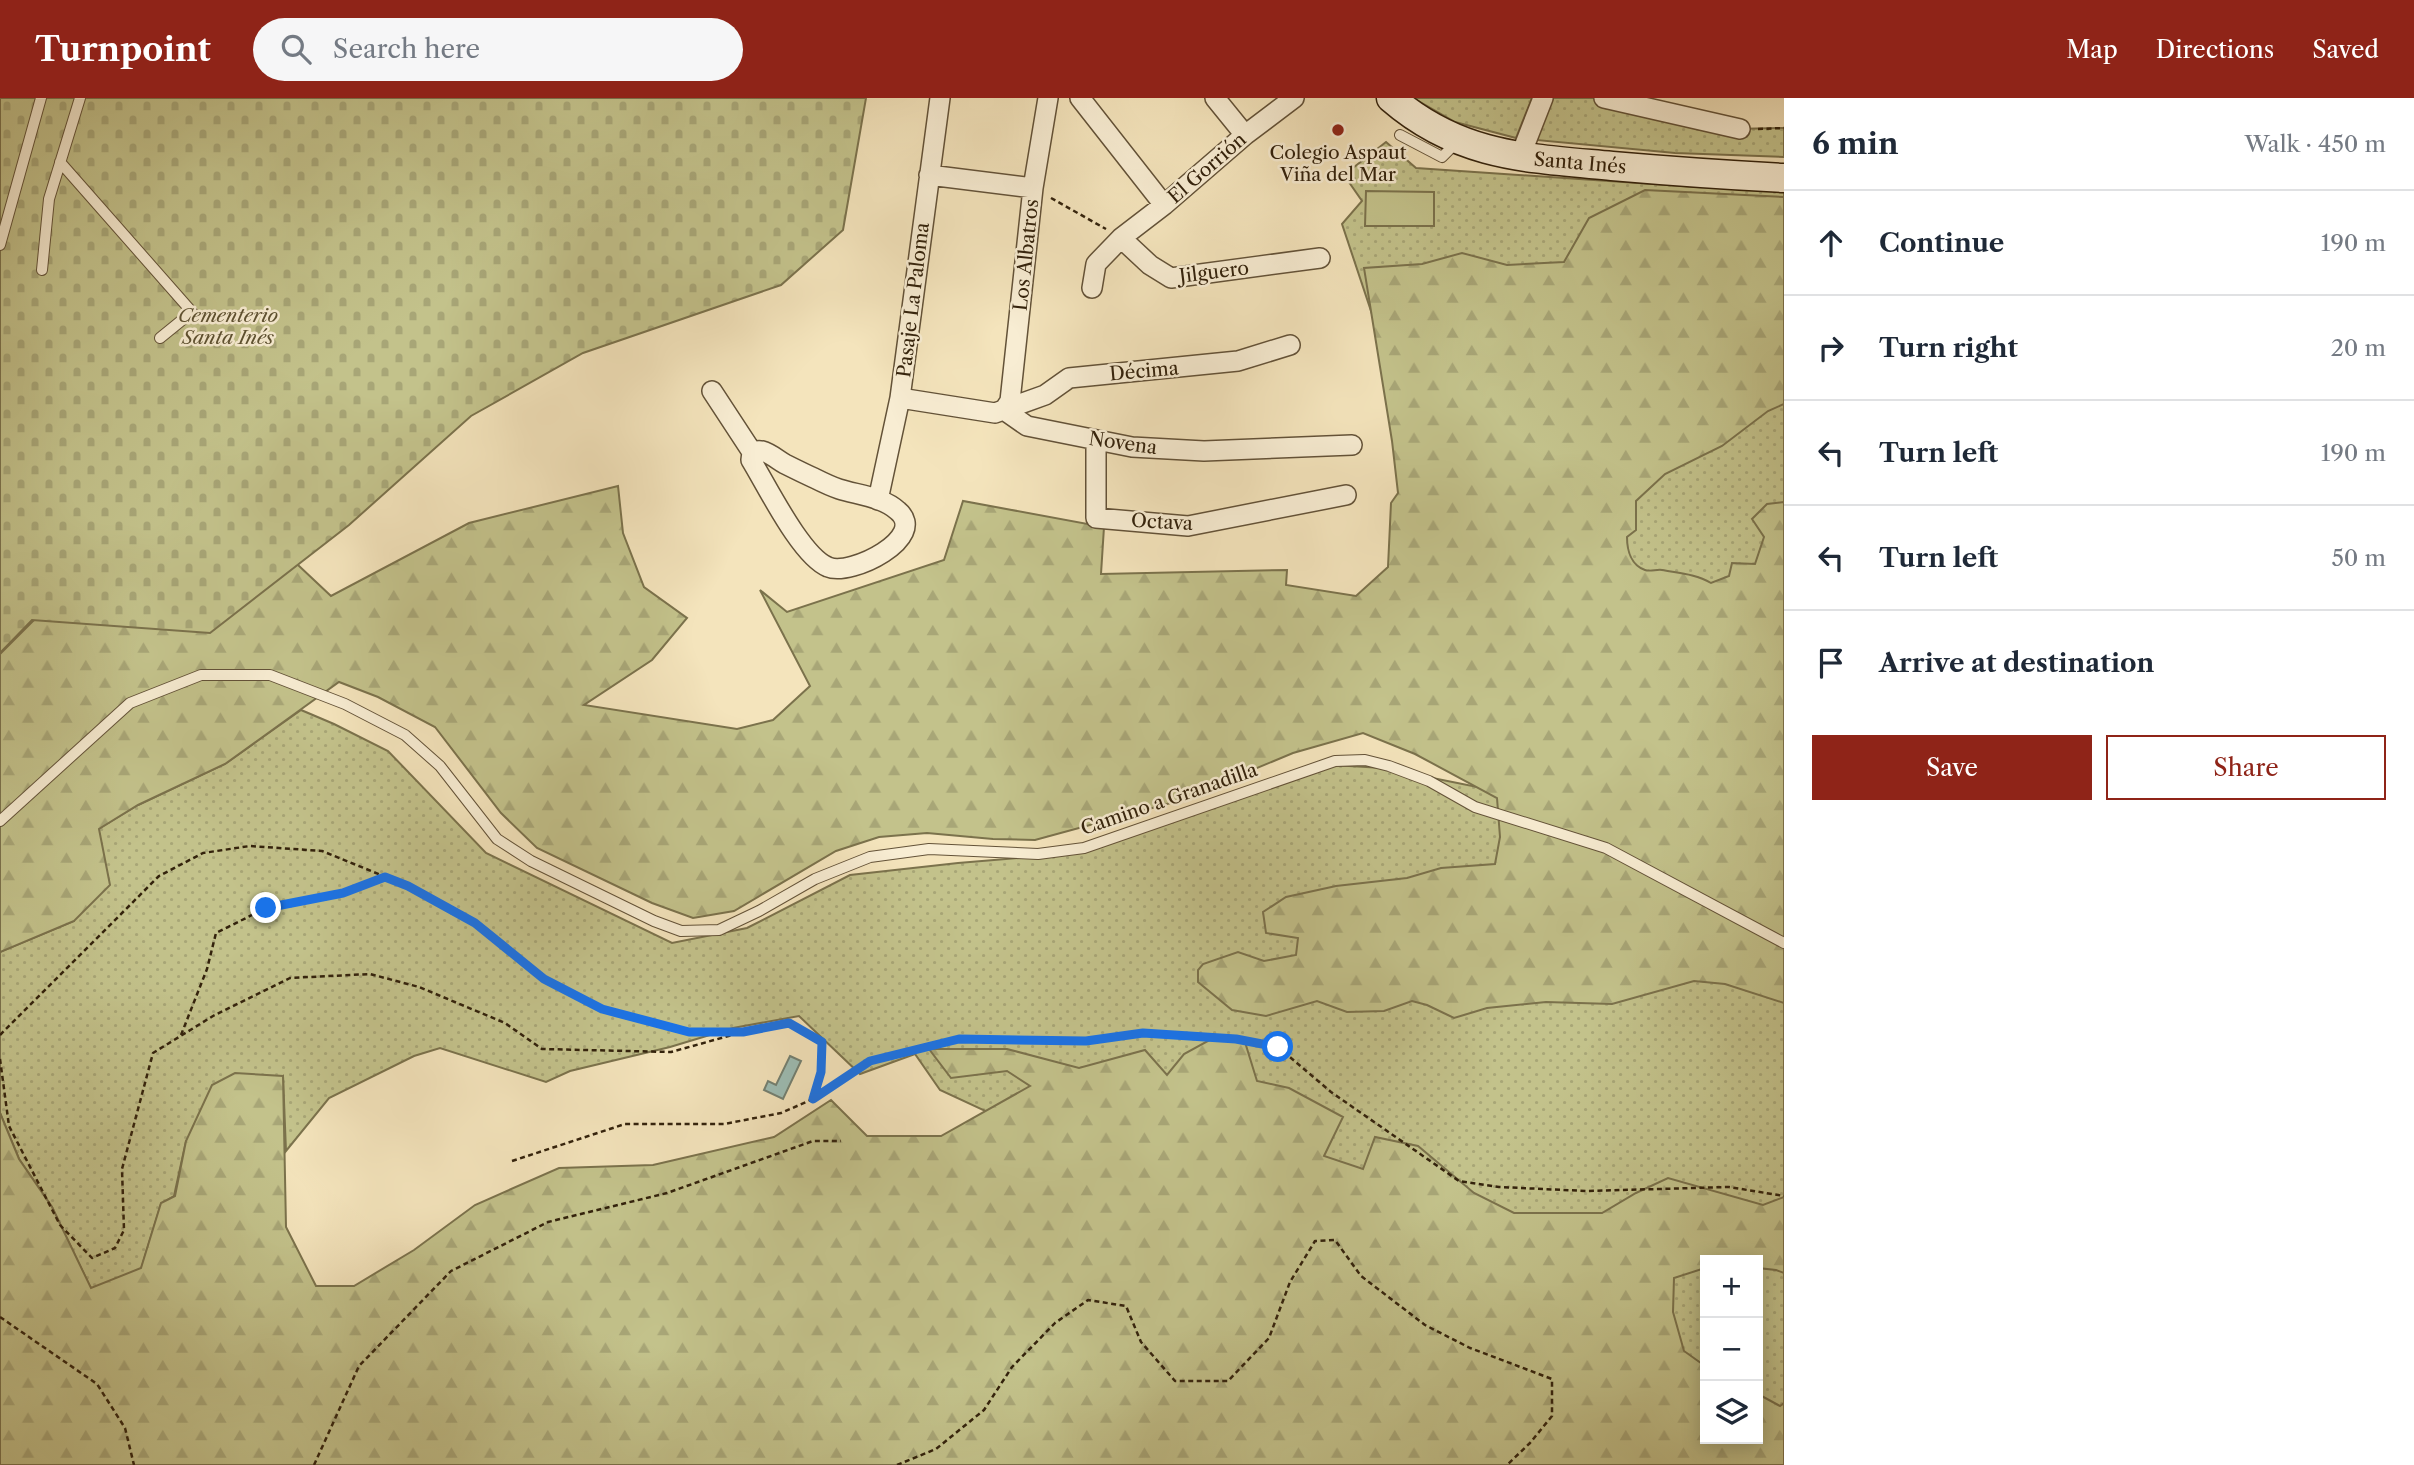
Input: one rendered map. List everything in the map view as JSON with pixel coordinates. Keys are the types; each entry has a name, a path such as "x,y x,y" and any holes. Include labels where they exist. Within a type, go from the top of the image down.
{"main road":[{"name":"Santa Inés","path":"1391,98 1424,122 1458,140 1520,157 1688,173 1784,178"}],"street":[{"name":"Pasaje La Paloma","path":"878,500 900,398 940,98"},
{"name":"Los Albatros","path":"1004,410 1010,401 1033,188 1048,98"},
{"path":"1080,98 1164,205"},
{"path":"1215,98 1245,135"},
{"name":"El Gorrión","path":"1092,288 1096,264 1121,238 1294,98"},
{"path":"1520,157 1543,98"},
{"path":"1604,98 1741,129"},
{"path":"929,175 1033,188"},
{"name":"Jilguero","path":"1121,238 1150,265 1171,278 1320,258"},
{"name":"Décima","path":"1004,410 1045,395 1069,377 1238,361 1290,345"},
{"path":"712,391 752,452 751,460 802,544 815,558 829,568 844,569 882,554 898,541 905,528 905,519 898,510 878,500 836,488 762,451 752,452"},
{"name":"Novena","path":"900,398 995,413 1004,410 1027,426 1132,447 1204,451 1352,445"},
{"name":"Octava","path":"1096,440 1096,518 1188,526 1346,495"}],"lane":[{"path":"0,245 41,98"},
{"path":"42,270 49,199 80,98"},
{"path":"1400,135 1442,157 1458,140"},
{"path":"61,162 192,312 160,338"},
{"name":"Camino a Granadilla","path":"0,821 130,703 201,675 270,675 345,704 405,735 440,766 497,839 530,861 654,921 681,931 719,930 760,911 815,879 870,858 929,849 1038,854 1084,848 1335,761 1366,760 1429,781 1475,807 1606,848 1784,943"}],"path":[{"path":"1741,129 1784,128"},
{"path":"1033,188 1121,238"},
{"path":"0,1035 159,876 203,853 250,846 323,851 408,886 475,923 544,979 602,1009 689,1032 743,1032"},
{"path":"180,1036 207,969 216,933 266,908 343,893 385,877"},
{"path":"0,1059 9,1125 61,1225 92,1258 115,1248 124,1230 122,1170 153,1053 213,1016 290,978 370,974 419,987 505,1023 541,1049 671,1052 743,1032 789,1023 822,1042 821,1072 813,1099"},
{"path":"512,1161 625,1124 724,1124 780,1113 813,1099 870,1061 959,1039 1086,1041 1143,1033 1236,1039 1278,1047 1331,1092 1459,1181 1499,1187 1587,1191 1729,1187 1784,1196"},
{"path":"314,1465 359,1366 451,1271 548,1222 667,1193 813,1140 841,1140"},
{"path":"897,1465 936,1449 984,1410 1012,1367 1055,1323 1087,1300 1126,1306 1142,1342 1175,1381 1228,1381 1269,1338 1290,1282 1315,1241 1335,1240 1360,1276 1424,1325 1470,1349 1552,1378 1552,1416 1507,1465"},
{"path":"0,1317 97,1384 125,1427 134,1465"}],"green space":[{"name":"Cementerio Santa Inés","path":"0,98 866,98 843,230 781,285 583,353 471,416 349,525 210,633 32,620 0,653"},
{"path":"1413,98 1532,98 1516,138 1455,122"},
{"path":"1553,98 1601,98 1732,129 1784,128 1784,157 1675,153 1536,140"},
{"path":"1386,142 1416,168 1784,191 1784,1465 1489,1465 1005,1120 940,1090 915,1054 860,1074 799,1016 733,1028 670,1047 570,1071 546,1082 440,1048 414,1056 329,1098 286,1151 283,1076 186,1141 174,1196 161,1204 141,1269 91,1289 52,1207 19,1159 0,1113 0,952 74,921 98,829 138,805 225,764 301,710 388,751 486,853 672,943 747,928 850,875 1080,853 1332,765 1383,768 1497,791 1378,332 1342,224 1362,201 1344,175"},
{"path":"1645,190 1784,197 1784,404 1768,411 1722,446 1665,474 1636,501 1636,530 1627,537 1631,556 1640,568 1687,574 1711,583 1729,576 1732,563 1755,564 1764,537 1752,519 1767,504 1784,502 1784,1003 1725,984 1694,981 1612,1004 1546,1002 1487,1008 1454,1018 1412,1001 1384,1011 1347,1012 1317,1001 1266,1016 1232,1010 1198,982 1198,970 1203,964 1238,952 1264,961 1296,955 1298,938 1266,933 1263,912 1286,897 1336,886 1407,878 1441,868 1495,864 1500,837 1497,798 1415,754 1363,733 1293,753 1178,801 1035,840 927,833 879,837 836,851 734,911 693,918 652,903 537,848 501,813 435,727 378,697 339,682 225,764 138,805 99,829 110,885 74,921 0,952 0,654 34,620 248,518 331,596 469,523 618,486 623,533 644,587 687,618 652,660 584,705 737,729 773,720 810,686 760,590 787,612 944,560 963,501 1104,527 1101,574 1287,570 1286,585 1356,596 1388,567 1391,503 1398,493 1364,268 1422,264 1462,253 1507,265 1564,262 1589,218"},
{"path":"1366,191 1434,192 1434,226 1365,226"},
{"path":"1215,1037 1244,1039 1257,1081 1289,1088 1343,1117 1324,1156 1363,1169 1375,1137 1418,1146 1474,1193 1514,1213 1602,1213 1668,1178 1763,1205 1784,1197 1784,1273 1763,1269 1763,1255 1700,1255 1700,1270 1674,1278 1673,1312 1684,1351 1700,1362 1700,1444 1763,1444 1763,1397 1780,1406 1784,1403 1784,1465 0,1465 0,1113 19,1159 52,1207 91,1288 141,1268 161,1203 175,1196 186,1141 212,1085 235,1073 283,1076 286,1227 316,1286 354,1286 414,1250 475,1205 559,1168 653,1165 774,1137 831,1100 867,1136 941,1136 1030,1086 1007,1071 951,1078 929,1049 1007,1049 1079,1068 1145,1050 1167,1075 1184,1054"}],"water":[{"path":"790,1056 801,1061 783,1099 764,1090 768,1081 776,1085"}],"place":[{"name":"Colegio Aspaut Viña del Mar","path":"1338,130"}],"route":[{"path":"266,908 343,893 385,877 408,886 475,923 544,979 602,1009 689,1032 743,1032 789,1023 822,1042 821,1072 813,1099 870,1061 959,1039 1086,1041 1143,1033 1236,1039 1278,1047"}]}
